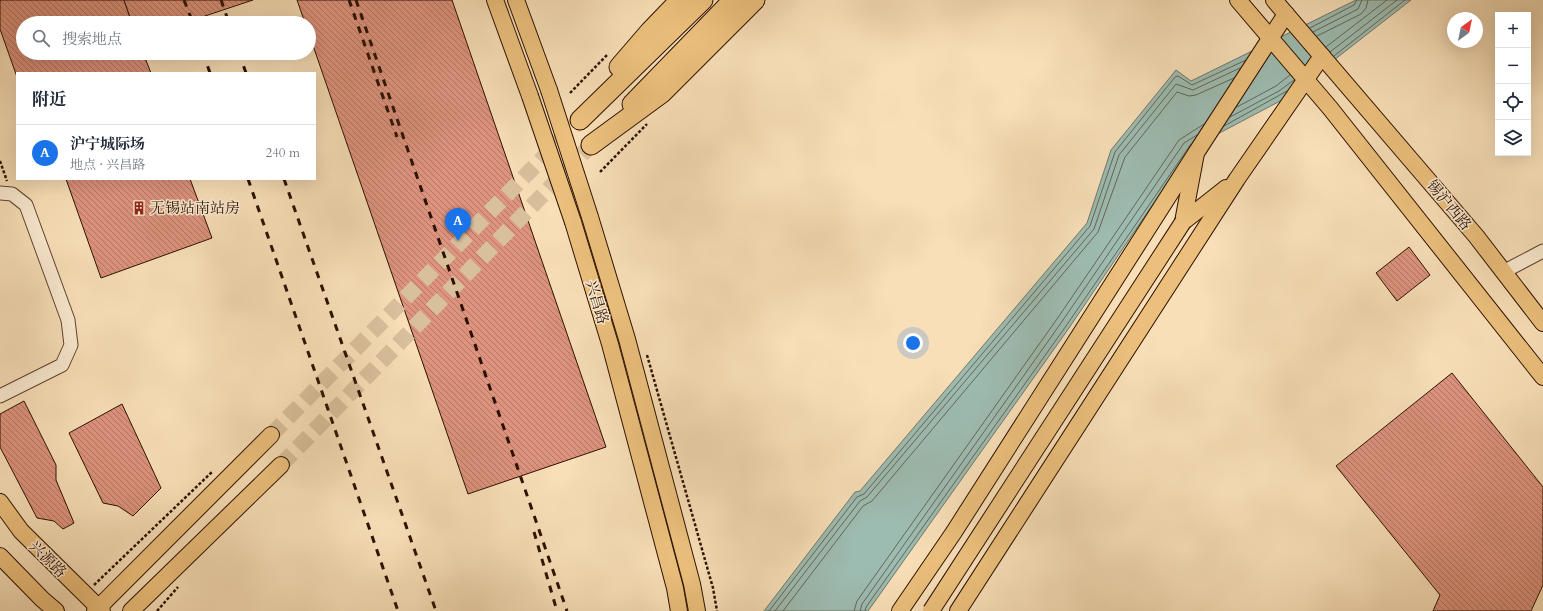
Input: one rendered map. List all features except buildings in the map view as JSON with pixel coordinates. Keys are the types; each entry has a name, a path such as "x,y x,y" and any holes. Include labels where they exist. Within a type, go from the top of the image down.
{"highway":[{"path":"680,0 650,31 618,68 580,120 703,0"},
{"path":"733,0 592,145 662,93 755,0"}],"main road":[{"name":"兴昌路","path":"495,0 573,222 610,344 675,588 679,611"},
{"name":"兴昌路","path":"516,0 548,90 590,217 627,340 692,584 697,611"},
{"path":"1238,0 1330,108 1543,377"},
{"path":"900,611 954,532 1196,153 1279,6"},
{"name":"锡沪西路","path":"1279,6 1471,230 1543,323"},
{"path":"958,611 1236,179 1322,56"},
{"path":"1183,222 1196,153"},
{"path":"931,611 1183,222 1236,179"},
{"path":"98,610 271,435"},
{"path":"131,611 281,465"},
{"name":"兴源路","path":"0,502 21,531 98,610"},
{"path":"0,556 42,599 56,611"}],"lane":[{"path":"0,396 62,365 71,345 68,320 26,204 6,194"},
{"path":"1503,272 1543,251"}],"path":[{"path":"0,161 6,194"},
{"path":"83,593 97,582 216,468"}],"water":[{"path":"1356,0 1411,0 1284,99 1191,148 1069,328 868,611 764,611 855,492 860,491 1087,223 1111,150 1176,70 1191,81"}],"tunnel":[{"path":"271,435 580,120"},
{"path":"281,465 591,145"}],"railway":[{"path":"184,0 190,16"},
{"path":"221,0 227,16"},
{"path":"349,0 397,137"},
{"path":"356,0 567,611"},
{"path":"205,60 210,72"},
{"path":"241,60 246,72"},
{"path":"248,180 398,611"},
{"path":"284,180 436,611"},
{"path":"534,532 557,611"}],"place":[{"name":"无锡站南站房","path":"139,208"},
{"name":"沪宁城际场","path":"458,241"}]}
